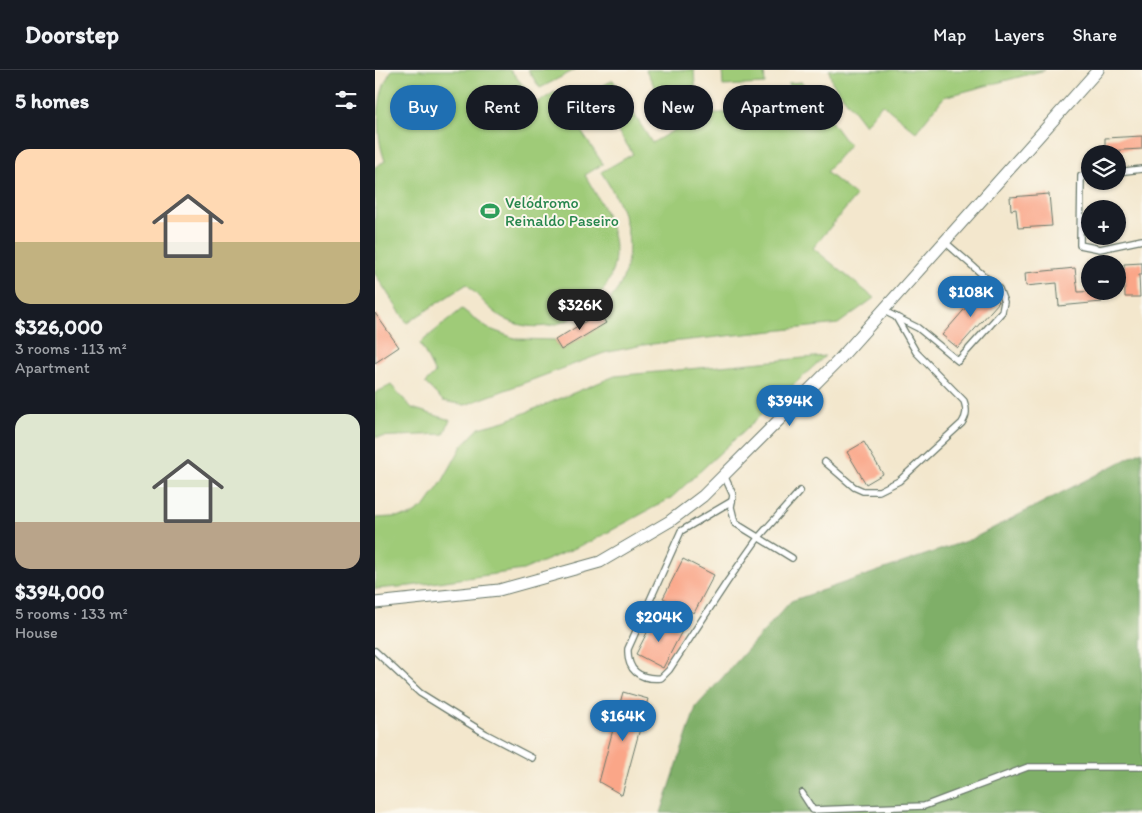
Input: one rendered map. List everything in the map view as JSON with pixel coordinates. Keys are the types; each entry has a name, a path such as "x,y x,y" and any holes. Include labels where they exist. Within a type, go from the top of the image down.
{"street":[{"path":"375,603 499,590 599,562 670,521 703,496 836,363 1098,70"}],"lane":[{"path":"1126,171 1142,169"},
{"path":"1081,176 1080,245 1100,249 1142,240"},
{"path":"884,311 918,328 958,361 1001,312 1004,302 999,290 945,242"},
{"path":"825,462 854,487 863,491 879,491 899,481 962,423 966,416 964,401 916,352 896,317"},
{"path":"724,475 733,495 732,515 735,523 792,558"},
{"path":"732,501 681,531 628,648 628,659 631,667 640,675 652,679 661,678 669,670 727,582 759,538 800,491"},
{"path":"375,651 419,693 486,734 532,758"},
{"path":"802,793 813,810 924,806 1028,767 1142,767"}],"green space":[{"name":"Velódromo Reinaldo Paseiro","path":"392,70 510,70 523,85 466,85 466,130 538,130 538,102 548,96 548,130 580,130 603,164 585,175 605,210 612,229 615,249 613,268 607,285 583,312 567,320 550,325 532,327 514,323 494,312 467,284 407,323 375,274 375,167 385,161 379,139 378,114 386,80"},
{"path":"528,70 575,70 540,88"},
{"path":"646,70 694,70 695,85 654,85"},
{"path":"722,70 764,70 765,84 723,86"},
{"path":"829,70 1045,70 944,97 916,132 882,104 865,125 843,96 843,85 834,85"},
{"path":"613,80 616,85 604,85"},
{"path":"802,82 804,85 789,85 789,83"},
{"path":"713,113 723,113 723,130 837,130 850,144 826,172 856,196 813,248 874,298 838,324 643,345 604,353 465,405 443,401 425,383 435,373 420,343 462,309 487,328 517,339 555,340 561,350 605,323 599,313 622,281 629,252 626,224 622,211 601,172 633,154 617,130 634,130 634,114 652,143 674,130 713,130"},
{"path":"825,356 671,498 592,541 523,570 375,589 375,518 410,516 425,506 442,482 462,446 479,428 505,421 615,376"},
{"path":"391,385 412,408 450,420 444,434 375,437 375,393"},
{"path":"1142,451 1142,813 661,813 696,707 791,601 972,539"}],"building":[{"path":"1142,136 1142,149 1126,150 1126,145 1105,145 1105,138"},
{"path":"1049,194 1052,226 1018,228 1016,209 1011,210 1010,197"},
{"path":"1142,263 1142,275 1139,275 1140,297 1126,297 1126,264"},
{"path":"1075,268 1081,300 1102,300 1102,302 1059,306 1057,283 1026,286 1025,273"},
{"path":"984,287 999,302 958,348 942,335"},
{"path":"375,313 399,347 375,363"},
{"path":"599,313 606,323 561,350 555,340"},
{"path":"864,442 883,474 866,484 847,452"},
{"path":"683,559 714,575 694,613 663,598"},
{"path":"655,617 682,631 663,668 636,654"},
{"path":"623,692 648,699 622,795 599,782"}],"place":[{"name":"Velódromo Reinaldo Paseiro","path":"490,211"}]}
